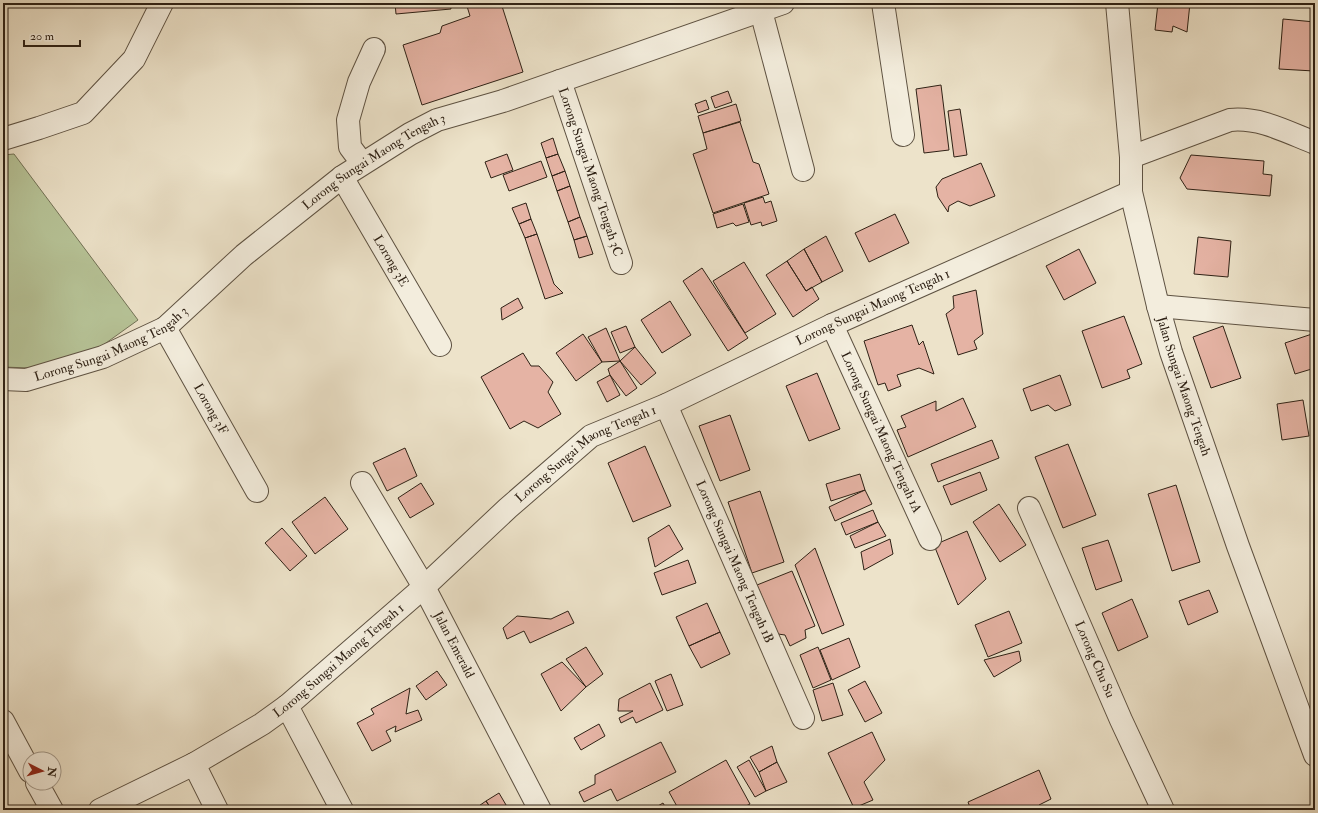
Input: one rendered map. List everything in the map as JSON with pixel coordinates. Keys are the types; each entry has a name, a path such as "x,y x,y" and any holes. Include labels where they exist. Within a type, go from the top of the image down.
{"street":[{"path":"3,139 83,113 134,59 162,3"},
{"name":"Lorong Sungai Maong Tengah 3","path":"3,379 26,380 103,357 165,328 244,256 342,177 410,134 437,120 503,101 783,3"},
{"path":"882,3 903,135"},
{"name":"Jalan Sungai Maong Tengah","path":"1117,3 1131,157 1132,192 1158,306 1171,352 1238,546 1315,755"},
{"path":"761,11 802,170"},
{"path":"362,163 350,147 348,120 359,82 374,49"},
{"name":"Lorong Sungai Maong Tengah 3C","path":"560,81 621,262"},
{"path":"1131,157 1230,120 1242,119 1262,122 1315,144"},
{"name":"Lorong 3E","path":"342,177 440,345"},
{"name":"Lorong Sungai Maong Tengah 1","path":"100,810 194,764 262,724 287,706 424,587 508,508 591,436 666,405 832,325 1132,192"},
{"path":"1158,306 1315,320"},
{"name":"Lorong Sungai Maong Tengah 1A","path":"832,325 930,539"},
{"name":"Lorong 3F","path":"165,328 257,491"},
{"name":"Lorong Sungai Maong Tengah 1B","path":"666,405 803,718"},
{"name":"Jalan Emerald","path":"362,483 424,587 540,810"},
{"name":"Lorong Chu Su","path":"1029,508 1121,720 1164,810"},
{"path":"287,706 342,810"},
{"path":"3,721 22,756"},
{"path":"194,764 217,810"},
{"path":"41,791 52,810"}],"green space":[{"path":"14,154 138,320 99,348 30,368 3,367 3,155"}],"building":[{"path":"395,3 450,3 451,9 396,14"},
{"path":"466,3 501,3 523,72 422,105 403,45 440,33 442,26 470,16"},
{"path":"1158,3 1190,3 1187,32 1173,26 1172,32 1155,30"},
{"path":"1283,19 1315,22 1314,71 1279,69"},
{"path":"941,85 949,150 924,153 916,89"},
{"path":"728,91 732,102 715,108 711,97"},
{"path":"706,100 709,109 698,113 695,104"},
{"path":"736,104 741,121 703,133 698,116"},
{"path":"960,109 967,155 954,157 948,111"},
{"path":"740,122 753,162 759,164 769,194 713,213 693,154 707,149 703,133"},
{"path":"553,138 558,154 546,158 541,143"},
{"path":"507,154 513,170 491,178 485,162"},
{"path":"558,154 565,171 552,176 546,158"},
{"path":"1191,155 1264,161 1263,174 1272,175 1270,196 1187,189 1180,178"},
{"path":"541,161 547,177 509,191 503,175"},
{"path":"981,163 995,196 970,206 958,201 949,206 948,212 938,197 936,187 942,179"},
{"path":"565,171 570,186 557,191 552,176"},
{"path":"570,186 580,217 568,222 557,191"},
{"path":"763,197 765,203 771,201 777,221 762,226 761,222 751,225 744,203"},
{"path":"526,203 531,219 519,224 512,208"},
{"path":"743,204 749,222 736,226 733,223 717,228 713,214"},
{"path":"895,214 909,243 869,262 855,233"},
{"path":"580,217 587,236 574,240 568,222"},
{"path":"531,219 537,234 525,238 519,224"},
{"path":"537,234 554,284 563,293 545,299 525,238"},
{"path":"587,236 593,254 579,258 574,240"},
{"path":"826,236 843,271 822,282 804,249"},
{"path":"1198,237 1231,241 1228,277 1194,274"},
{"path":"804,249 822,282 806,291 787,261"},
{"path":"1079,249 1096,283 1064,300 1046,266"},
{"path":"787,261 806,291 812,287 819,299 793,317 766,275"},
{"path":"744,262 776,314 745,333 713,281"},
{"path":"702,268 748,338 728,351 683,281"},
{"path":"976,290 983,334 974,341 977,349 958,355 946,314 954,308 953,296"},
{"path":"518,298 523,308 502,320 501,308"},
{"path":"670,301 691,335 662,353 641,320"},
{"path":"1124,316 1142,364 1127,370 1130,378 1102,388 1082,331"},
{"path":"912,325 919,345 923,341 934,374 919,368 897,375 901,386 888,391 885,383 878,385 864,341"},
{"path":"626,326 635,347 620,353 611,332"},
{"path":"1223,326 1241,378 1211,388 1193,337"},
{"path":"606,328 620,361 602,362 588,337"},
{"path":"1315,333 1315,368 1295,374 1285,343"},
{"path":"583,334 602,362 576,381 556,353"},
{"path":"635,347 656,373 641,385 620,361"},
{"path":"523,353 531,366 539,366 553,382 548,392 561,414 538,428 524,421 510,429 481,377"},
{"path":"620,361 637,388 626,396 610,375 608,369"},
{"path":"817,373 840,429 809,441 786,386"},
{"path":"610,375 620,395 607,402 597,382"},
{"path":"1060,375 1071,405 1055,411 1048,405 1031,411 1023,389"},
{"path":"963,398 976,427 908,457 897,430 906,427 901,416 936,401 936,411"},
{"path":"1303,400 1309,436 1282,440 1277,404"},
{"path":"730,415 750,470 720,481 699,426"},
{"path":"992,440 999,458 938,482 931,464"},
{"path":"1068,444 1096,515 1063,528 1035,457"},
{"path":"645,446 671,506 633,522 608,463"},
{"path":"405,448 417,476 387,491 373,463"},
{"path":"980,472 987,490 951,505 943,486"},
{"path":"860,474 865,490 831,501 826,484"},
{"path":"421,483 434,504 410,518 398,498"},
{"path":"1176,485 1200,562 1172,571 1148,494"},
{"path":"865,490 872,504 835,521 829,507"},
{"path":"760,491 784,562 752,573 728,502"},
{"path":"325,497 348,529 315,554 292,522"},
{"path":"999,504 1026,545 1000,562 973,522"},
{"path":"873,510 878,522 846,535 841,523"},
{"path":"878,522 886,536 855,548 850,536"},
{"path":"669,525 683,549 655,567 648,538"},
{"path":"282,528 307,556 290,571 265,543"},
{"path":"967,531 986,579 958,605 934,545"},
{"path":"890,539 893,554 864,570 861,552"},
{"path":"1108,540 1122,581 1096,590 1082,548"},
{"path":"815,548 844,625 822,634 795,565"},
{"path":"688,560 696,583 662,595 654,573"},
{"path":"792,571 815,626 805,630 806,638 790,646 785,635 778,634 757,585"},
{"path":"1209,590 1218,612 1188,625 1179,601"},
{"path":"1132,599 1148,637 1118,651 1102,613"},
{"path":"707,603 720,632 689,646 676,617"},
{"path":"568,611 574,623 530,643 524,631 507,639 503,628 517,616 551,619"},
{"path":"1009,611 1022,643 988,657 975,625"},
{"path":"720,632 730,654 701,668 689,646"},
{"path":"849,638 860,667 832,680 820,650"},
{"path":"586,647 603,674 586,687 566,659"},
{"path":"818,647 831,680 813,688 800,655"},
{"path":"1019,651 1021,661 994,677 984,660"},
{"path":"562,662 586,687 561,711 541,674"},
{"path":"437,671 447,685 426,700 416,686"},
{"path":"671,674 683,705 667,711 655,681"},
{"path":"865,681 882,713 865,722 848,690"},
{"path":"650,683 663,710 636,723 633,717 621,723 619,718 633,711 618,711 619,699"},
{"path":"833,683 843,715 822,721 813,690"},
{"path":"410,688 406,714 418,710 422,720 395,732 396,726 386,731 391,741 372,751 357,723 374,714 371,709"},
{"path":"599,724 605,736 581,750 574,738"},
{"path":"872,732 885,760 864,782 873,800 854,808 828,753"},
{"path":"661,742 676,772 617,801 611,789 584,802 579,792 595,784 595,775"},
{"path":"772,746 777,762 759,772 750,757"},
{"path":"726,760 750,804 738,810 679,810 669,792"},
{"path":"749,760 766,791 755,797 737,767"},
{"path":"777,762 787,782 766,791 759,772"},
{"path":"1039,770 1051,799 1039,805 1041,810 971,810 968,802"},
{"path":"499,793 509,810 492,810 486,801"},
{"path":"486,801 492,810 473,810"},
{"path":"663,803 667,810 651,810"}]}
